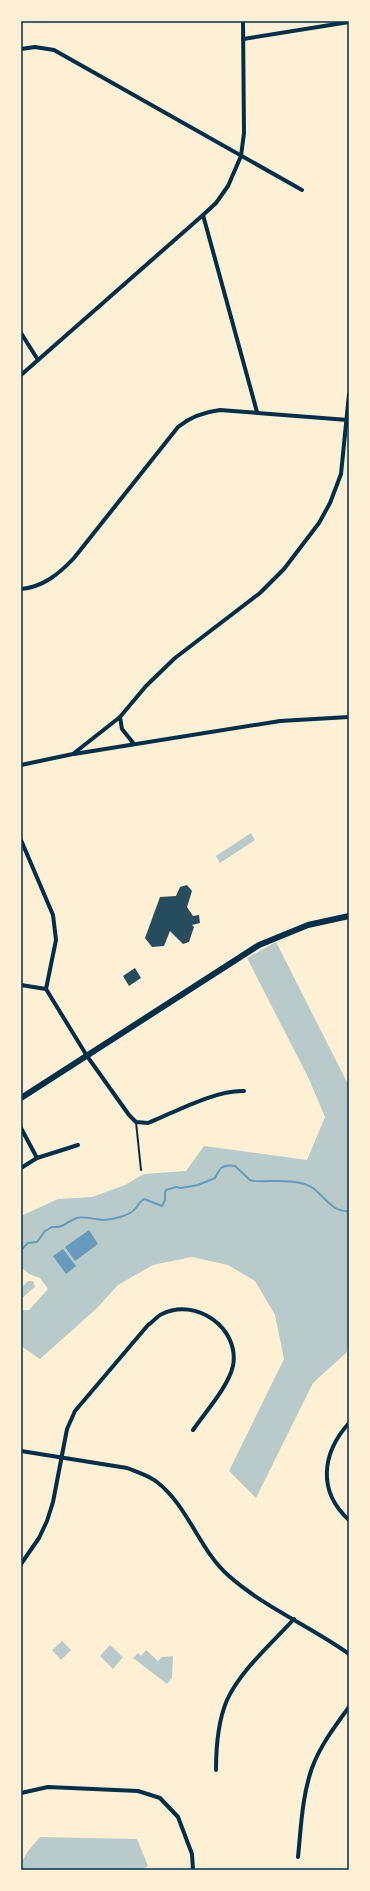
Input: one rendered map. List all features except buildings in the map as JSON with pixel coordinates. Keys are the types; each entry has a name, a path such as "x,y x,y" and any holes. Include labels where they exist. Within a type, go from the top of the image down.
{"main road":[{"path":"21,1098 259,945 308,925 349,916"}],"street":[{"path":"21,375 203,215 216,203 228,186 241,156 244,133 243,21"},
{"path":"243,39 349,22"},
{"path":"21,48 35,47 54,50 302,190"},
{"path":"203,215 257,412"},
{"path":"21,333 38,360"},
{"path":"73,754 120,717 146,686 175,658 260,593 289,563 319,523 330,503 340,474 348,420 349,394"},
{"path":"21,589 31,588 49,580 61,572 74,558 178,427 186,420 206,412 220,410 348,420"},
{"path":"120,717 122,729 134,744"},
{"path":"21,764 73,754 280,721 349,717"},
{"path":"21,840 53,915 56,940 46,989 87,1056 129,1116 136,1122 148,1123 220,1094 234,1091 244,1091"},
{"path":"21,985 46,989"},
{"path":"21,1128 37,1158"},
{"path":"21,1168 37,1158 78,1145"},
{"path":"21,1564 39,1538 47,1521 53,1502 67,1429 75,1411 148,1325 162,1314 179,1310 199,1311 215,1320 228,1336 233,1352 233,1364 229,1379 193,1430"},
{"path":"349,1423 341,1432 330,1455 326,1474 330,1494 335,1504 349,1520"},
{"path":"21,1451 127,1468 142,1473 156,1482 178,1502 211,1556 227,1575 250,1593 328,1638 349,1654"},
{"path":"216,1770 220,1726 224,1709 230,1694 244,1674 294,1619"},
{"path":"298,1857 305,1797 312,1769 329,1734 349,1707"},
{"path":"21,1793 48,1787 138,1791 160,1798 178,1816 192,1854 193,1870"}],"lane":[{"path":"136,1122 141,1170"}],"shaded area":[{"path":"251,833 255,840 220,863 216,856"},
{"path":"276,942 349,1086 349,1332 347,1352 313,1383 256,1498 229,1471 284,1359 275,1315 255,1281 228,1265 192,1257 153,1265 118,1285 97,1308 40,1359 21,1346 21,1310 29,1310 48,1289 40,1278 29,1274 21,1267 21,1216 58,1199 92,1197 125,1185 144,1174 186,1171 204,1146 307,1160 325,1117 308,1077 247,958"},
{"path":"28,1281 33,1281 35,1287 21,1299 21,1288"},
{"path":"62,1641 71,1650 61,1660 52,1650"},
{"path":"110,1645 123,1657 113,1669 100,1656"},
{"path":"146,1650 158,1661 162,1657 173,1656 172,1678 167,1684 133,1658 138,1653 141,1656"},
{"path":"40,1837 137,1839 148,1866 142,1870 21,1870 21,1865 25,1856"}],"water":[{"path":"89,1230 98,1244 75,1261 65,1247"},
{"path":"63,1249 76,1266 66,1274 53,1256"}],"waterway":[{"path":"21,1250 28,1243 37,1242 45,1231 52,1227 63,1225 79,1217 102,1220 120,1217 133,1211 144,1199 162,1206 165,1200 166,1190 176,1187 181,1188 198,1185 215,1178 220,1169 224,1166 235,1166 250,1180 254,1181 285,1181 307,1185 317,1191 333,1207 343,1211 349,1211"}]}
